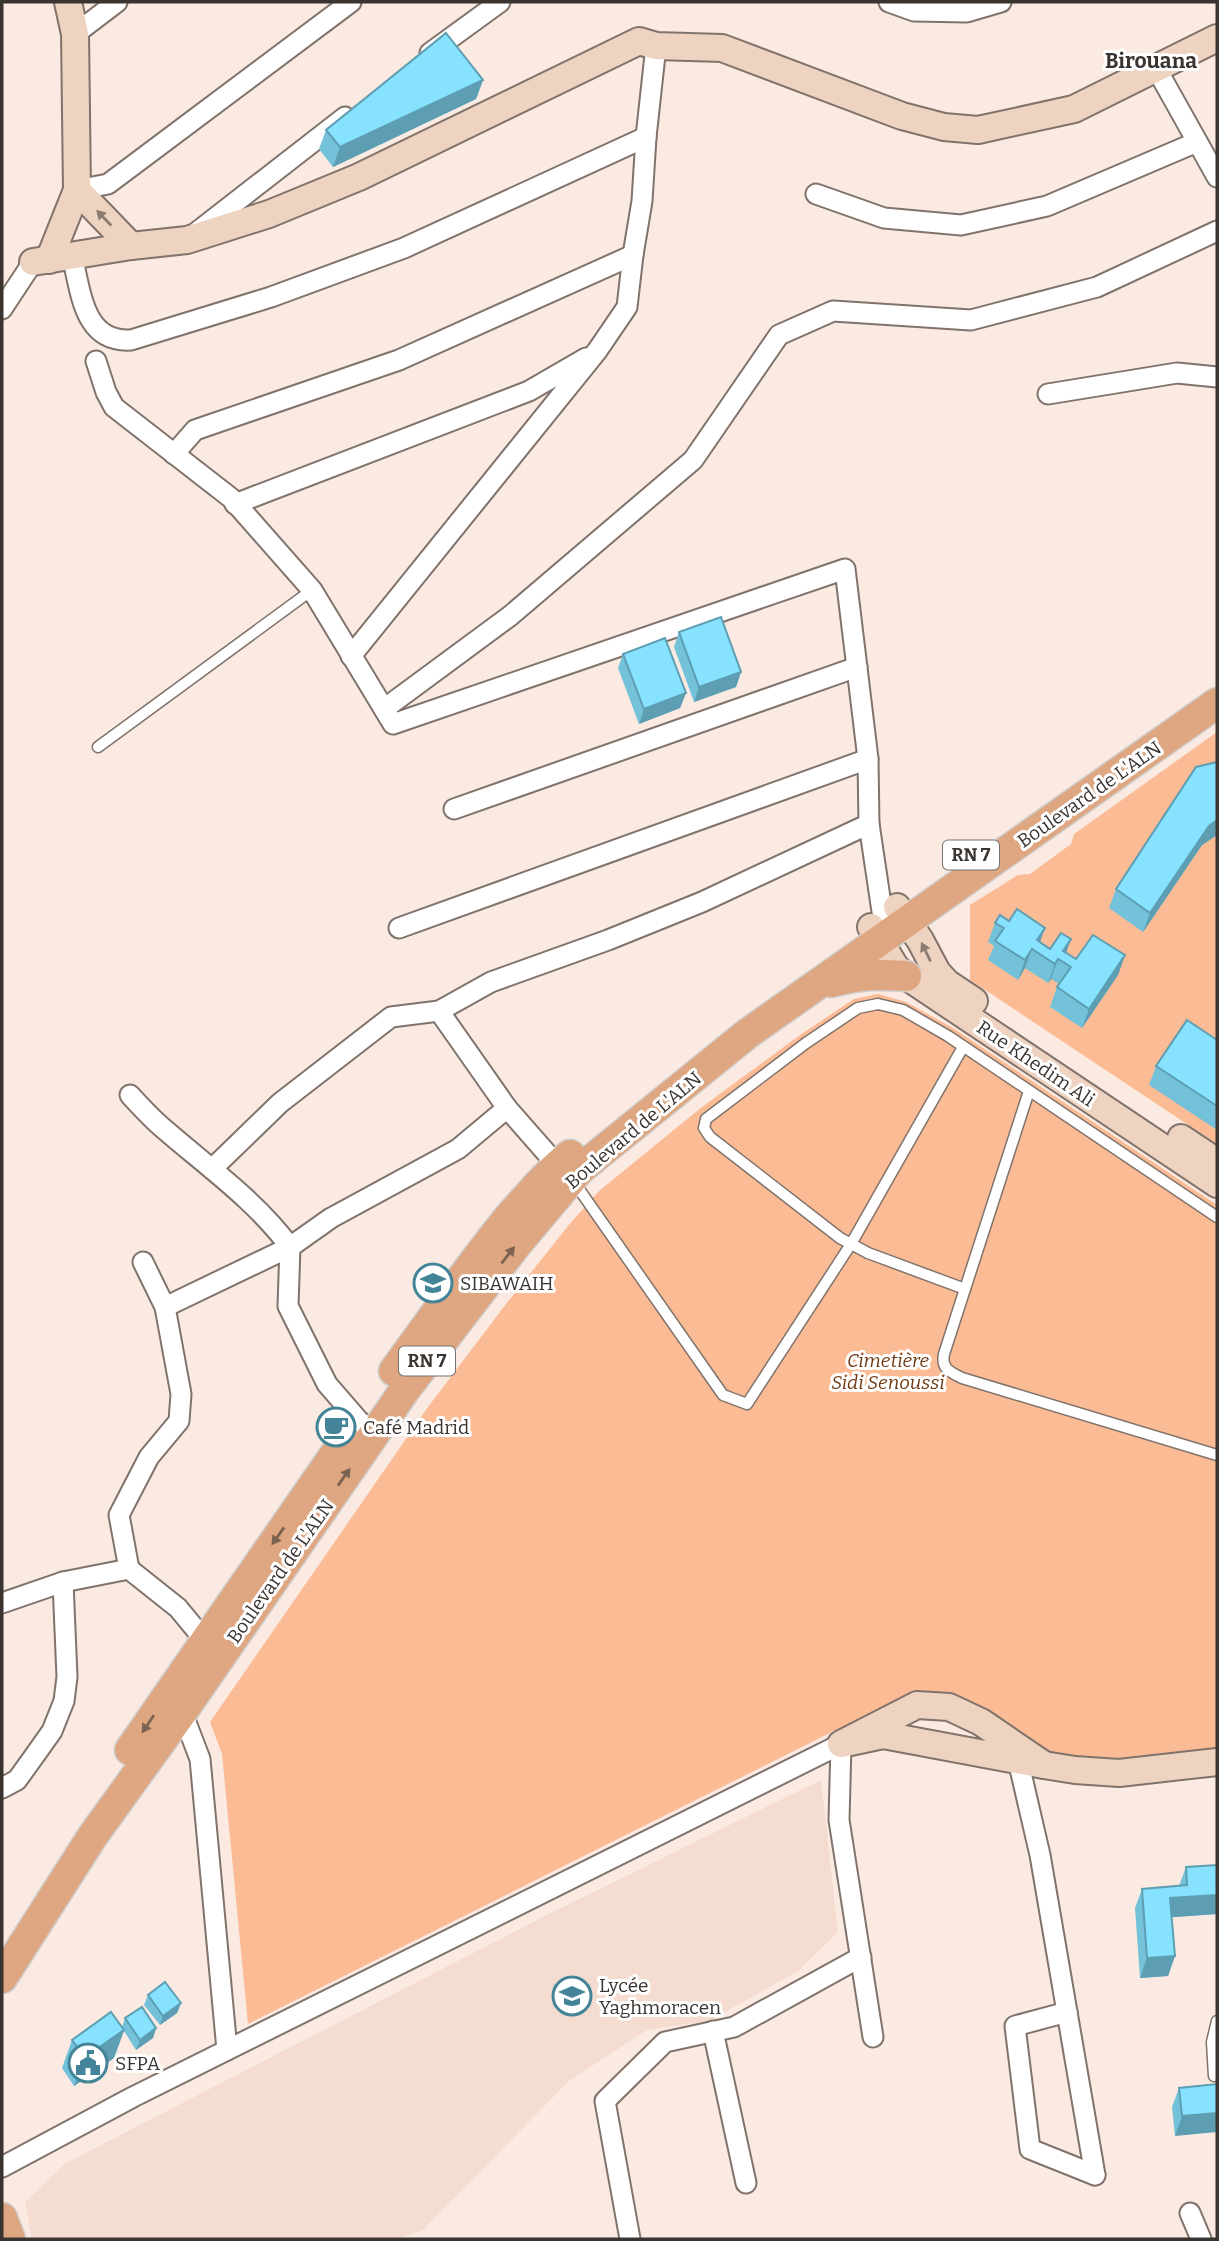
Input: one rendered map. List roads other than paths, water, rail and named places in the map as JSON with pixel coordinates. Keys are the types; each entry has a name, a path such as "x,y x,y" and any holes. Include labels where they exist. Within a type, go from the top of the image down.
{"main road":[{"path":"68,2 75,34 77,190 51,259 187,240 270,214 359,177 639,41 656,46 722,47 902,116 944,127 978,130 1074,109 1217,38"},
{"path":"77,190 131,246"},
{"name":"Boulevard de L'ALN","path":"979,860 1217,682"},
{"name":"Boulevard de L'ALN","path":"2,1940 212,1649 367,1427 404,1391 482,1288 564,1172 725,1030 1217,703"},
{"name":"Boulevard de L'ALN","path":"564,1172 579,1170 747,1034 814,987 888,923"},
{"name":"Rue Khedim Ali","path":"888,923 890,960 906,976 1217,1184"},
{"name":"Rue Khedim Ali","path":"888,923 928,959 947,983 1217,1162"},
{"path":"814,987 865,974 906,976"},
{"name":"Boulevard de L'ALN","path":"2,1978 92,1837 182,1712 212,1649"},
{"path":"841,1744 917,1704 949,1707 981,1722 1031,1763"},
{"path":"841,1744 883,1735 1031,1763 1119,1773 1217,1762"},
{"path":"2,2218 10,2239"}],"street":[{"path":"75,34 117,2"},
{"path":"77,190 108,184 351,2"},
{"path":"414,64 500,2"},
{"path":"890,2 914,11 967,12 1001,2"},
{"path":"351,656 597,351 627,307 642,201 656,46"},
{"path":"1156,68 1217,177"},
{"path":"187,240 360,105"},
{"path":"2,309 51,259 90,320 103,334 111,338 131,340 271,297 404,248 646,136"},
{"path":"816,194 884,218 961,225 1047,206 1197,142"},
{"path":"384,709 510,617 693,460 779,335 833,311 971,320 1097,287 1217,231"},
{"path":"174,454 195,430 399,360 633,255"},
{"path":"235,504 529,391 597,351"},
{"path":"96,361 114,407 231,498 312,590 393,724 845,569 868,759 869,824 888,923"},
{"path":"1048,394 1177,373 1217,377"},
{"path":"454,809 857,667"},
{"path":"399,928 868,759"},
{"path":"213,1168 280,1103 391,1017 439,1011 491,982 608,940 702,902 869,824"},
{"path":"439,1011 507,1108 564,1172"},
{"path":"130,1095 163,1128 213,1168 277,1229 290,1247 288,1306 327,1384 367,1427"},
{"path":"165,1307 290,1247 331,1218 458,1149 507,1108"},
{"path":"143,1262 165,1307 181,1394 179,1421 149,1457 119,1515 129,1569 178,1608 212,1649"},
{"path":"2,1603 63,1581 129,1569"},
{"path":"2,1788 17,1780 35,1755 52,1731 64,1701 67,1677 63,1581"},
{"path":"182,1712 200,1759 227,2050"},
{"path":"2,2167 133,2097 841,1744 839,1820 873,2037"},
{"path":"1031,1763 1040,1855 1096,2175 1030,2149 1015,2026 1067,2012"},
{"path":"629,2239 605,2101 665,2042 734,2026 861,1957"},
{"path":"713,2031 746,2183"},
{"path":"1190,2213 1200,2239"}],"lane":[{"path":"98,747 312,590"},
{"path":"965,1289 868,1253 840,1238 710,1137 704,1128 706,1119 806,1043 858,1008 878,1004 903,1010 963,1047 1217,1217"},
{"path":"564,1172 723,1395 747,1404 851,1244 963,1047"},
{"path":"1029,1091 944,1354 943,1362 947,1370 962,1378 1217,1455"},
{"path":"1214,2076 1212,2042 1217,2021"}],"place":[{"name":"SIBAWAIH","path":"433,1283"},
{"name":"Café Madrid","path":"336,1427"},
{"name":"Lycée Yaghmoracen","path":"572,1996"},
{"name":"SFPA","path":"88,2063"}],"district":[{"name":"Birouana","path":"1151,61"}],"park label":[{"name":"Cimetière Sidi Senoussi","path":"888,1371"}]}
